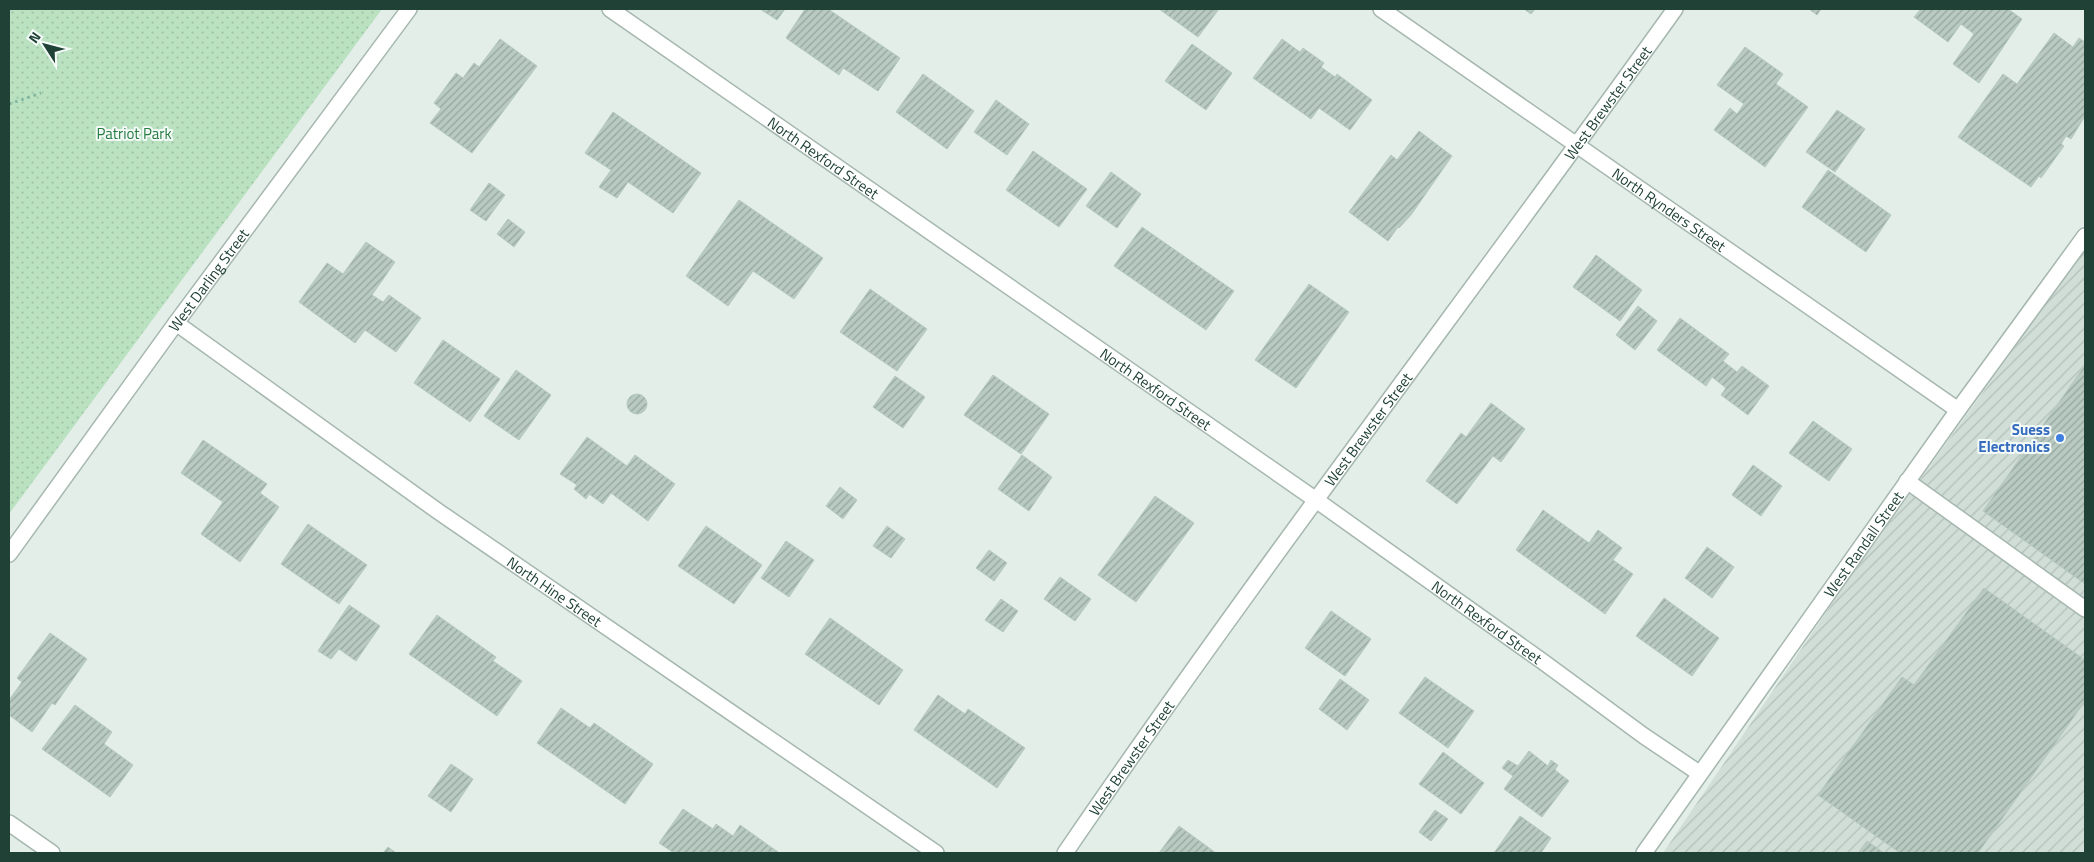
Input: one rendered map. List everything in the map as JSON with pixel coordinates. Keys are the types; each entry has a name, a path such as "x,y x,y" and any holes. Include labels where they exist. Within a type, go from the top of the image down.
{"street":[{"name":"West Darling Street","path":"9,554 176,323 409,9"},
{"name":"North Rexford Street","path":"610,9 1316,500 1644,736 1699,773"},
{"name":"North Rynders Street","path":"1381,9 1958,410"},
{"name":"West Brewster Street","path":"1065,853 1316,500 1577,146 1675,9"},
{"name":"West Randall Street","path":"1644,853 1958,410 2085,236"},
{"name":"North Hine Street","path":"176,323 440,512 936,853"},
{"path":"1907,482 2085,609"},
{"path":"9,823 52,853"}],"path":[{"path":"9,104 41,93"}],"shaded area":[{"path":"2085,250 2085,853 1663,853 1848,580"}],"green space":[{"name":"Patriot Park","path":"9,9 382,9 9,514"}],"building":[{"path":"760,9 785,9 777,20"},
{"path":"805,9 828,9 900,58 878,91 843,68 839,75 786,38"},
{"path":"1159,9 1219,9 1198,37"},
{"path":"1524,9 1535,9 1531,14"},
{"path":"1809,9 1821,9 1817,15"},
{"path":"1921,9 2008,9 2022,19 1979,83 1953,64 1974,34 1961,24 1948,42 1914,17"},
{"path":"2054,33 2073,47 2079,38 2085,42 2085,116 2071,139 2066,136 2061,144 2064,146 2041,178 2039,176 2031,187 1958,137 2003,74 2017,84"},
{"path":"500,39 537,66 472,153 430,123 441,109 434,103 456,73 463,78 474,63 479,67"},
{"path":"1282,39 1300,52 1303,48 1324,63 1321,67 1335,77 1337,74 1372,100 1350,130 1319,108 1311,119 1253,78"},
{"path":"1192,44 1232,73 1206,110 1165,81"},
{"path":"1745,47 1783,74 1776,84 1808,107 1765,167 1714,130 1730,108 1737,114 1744,104 1717,85"},
{"path":"923,74 974,111 947,149 896,112"},
{"path":"996,100 1029,124 1007,155 974,132"},
{"path":"1837,110 1865,129 1835,172 1806,152"},
{"path":"613,112 701,173 673,213 628,182 617,198 599,187 611,170 585,153"},
{"path":"1419,131 1452,156 1411,215 1398,227 1388,241 1349,212 1391,155 1397,160"},
{"path":"1033,151 1087,189 1059,227 1006,190"},
{"path":"1828,170 1891,215 1866,252 1802,207"},
{"path":"1111,172 1141,194 1117,228 1086,206"},
{"path":"489,183 505,195 486,221 470,210"},
{"path":"739,200 823,258 794,299 753,271 728,306 686,276"},
{"path":"508,219 525,232 514,247 497,234"},
{"path":"1142,227 1234,291 1206,330 1114,266"},
{"path":"366,242 395,262 372,295 383,302 389,295 421,318 396,352 365,330 355,343 299,302 327,263 343,274"},
{"path":"1596,255 1642,290 1620,321 1573,287"},
{"path":"1309,284 1349,312 1296,388 1255,360"},
{"path":"870,289 927,329 897,371 840,332"},
{"path":"1638,306 1657,321 1635,350 1616,335"},
{"path":"1680,318 1729,354 1723,361 1737,372 1742,366 1769,386 1748,415 1721,395 1726,388 1712,377 1706,386 1657,350"},
{"path":"443,340 500,379 470,422 414,383"},
{"name":"Suess Electronics","path":"2085,365 2085,584 1983,511"},
{"path":"516,370 551,395 519,440 484,416"},
{"path":"993,375 1049,414 1021,454 964,415"},
{"path":"895,376 925,397 903,428 873,407"},
{"path":"637,394 644,397 647,404 644,411 637,414 630,411 627,404 630,397"},
{"path":"1491,403 1525,429 1501,462 1493,456 1457,504 1426,481 1461,433 1466,437"},
{"path":"1813,421 1852,449 1829,481 1789,453"},
{"path":"587,437 627,466 635,455 675,484 648,521 611,493 603,504 589,494 586,499 574,489 577,485 560,474"},
{"path":"203,440 267,484 260,493 279,507 240,562 201,534 223,502 181,473"},
{"path":"1022,455 1052,477 1029,511 998,489"},
{"path":"1753,465 1782,486 1761,516 1732,495"},
{"path":"840,487 857,500 843,519 826,506"},
{"path":"1155,496 1194,523 1136,602 1098,575"},
{"path":"1543,510 1589,543 1598,530 1622,548 1613,560 1633,574 1605,614 1516,550"},
{"path":"308,524 367,565 339,604 281,564"},
{"path":"706,526 762,565 734,604 678,566"},
{"path":"887,526 905,539 891,558 873,546"},
{"path":"786,541 814,560 789,597 761,578"},
{"path":"1707,547 1734,567 1712,598 1685,578"},
{"path":"989,550 1007,563 994,581 976,568"},
{"path":"1060,577 1091,599 1075,621 1044,599"},
{"path":"1984,588 2085,660 2085,701 1978,853 1900,853 1818,795 1902,677 1914,685"},
{"path":"1664,598 1719,638 1692,676 1636,636"},
{"path":"1001,599 1018,611 1003,632 985,620"},
{"path":"349,605 380,626 356,661 339,649 331,659 318,651"},
{"path":"1331,611 1371,639 1345,676 1305,648"},
{"path":"437,615 496,657 493,661 522,681 497,716 409,654"},
{"path":"830,618 903,670 879,705 805,654"},
{"path":"50,633 87,659 55,705 52,703 32,732 9,715 9,700 22,682 17,678"},
{"path":"1425,677 1474,711 1448,748 1399,713"},
{"path":"1340,679 1369,700 1347,730 1319,709"},
{"path":"938,695 965,714 968,709 1025,748 997,788 914,730"},
{"path":"75,705 112,732 104,744 133,765 110,797 42,749"},
{"path":"561,708 590,728 594,723 653,764 625,804 537,743"},
{"path":"1529,751 1548,766 1551,760 1558,765 1555,770 1569,781 1542,817 1504,789 1513,776 1502,768 1508,760 1518,766"},
{"path":"1443,752 1484,783 1461,814 1419,784"},
{"path":"451,764 473,779 451,812 428,796"},
{"path":"683,809 713,829 716,824 733,836 740,825 778,852 674,853 659,843"},
{"path":"1435,810 1448,819 1431,841 1419,832"},
{"path":"1520,816 1551,838 1541,853 1494,853"},
{"path":"1179,826 1216,853 1159,853"},
{"path":"1867,841 1884,853 1858,853"},
{"path":"388,847 396,853 383,853"}],"place":[{"name":"Suess Electronics","path":"2060,438"}]}
